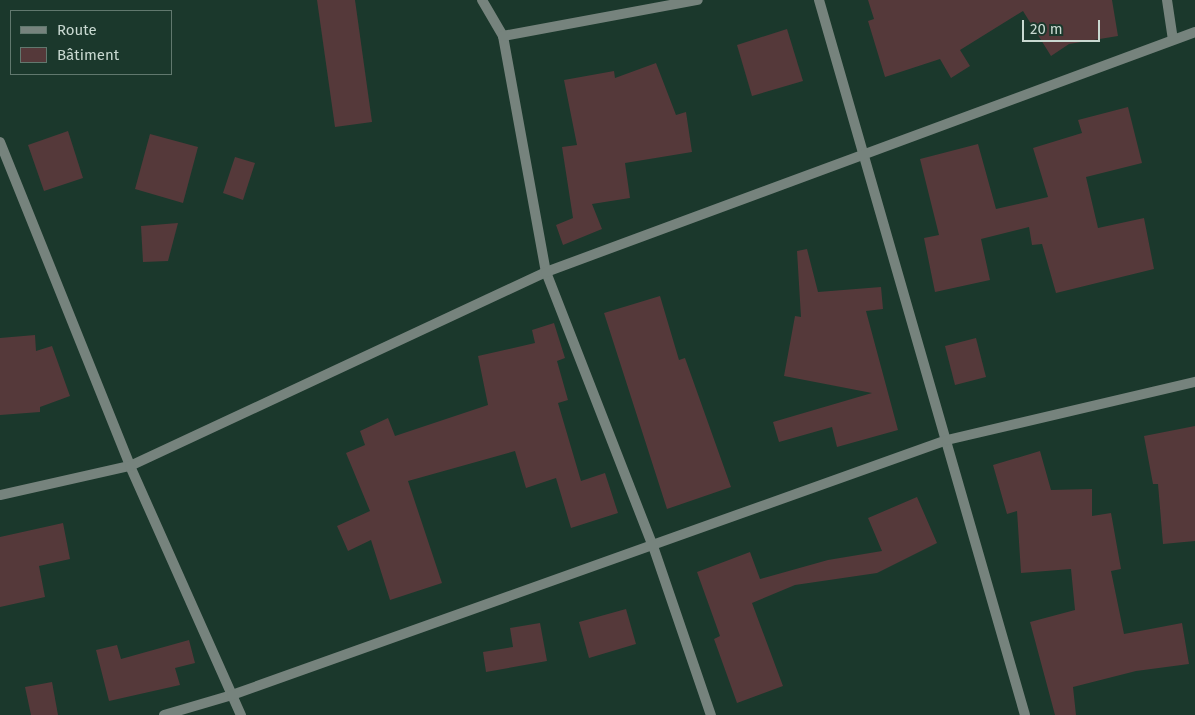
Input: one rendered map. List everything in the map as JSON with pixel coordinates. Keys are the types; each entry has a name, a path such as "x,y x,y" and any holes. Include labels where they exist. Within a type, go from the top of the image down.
{"street":[{"path":"482,0 503,36 546,272 653,546 710,715"},
{"path":"503,36 698,0"},
{"path":"819,0 1025,715"},
{"path":"1168,0 1173,40"},
{"path":"0,495 130,466 546,272 1195,32"},
{"path":"0,142 130,466 241,715"},
{"path":"164,715 232,695 947,440 1195,382"}],"building":[{"path":"317,0 355,0 372,122 335,127"},
{"path":"868,0 1112,0 1118,36 1069,44 1051,56 1023,11 960,50 970,66 951,78 940,59 885,77 868,21 874,19"},
{"path":"787,29 803,81 752,96 737,45"},
{"path":"656,63 676,115 686,112 692,152 625,163 630,198 592,204 602,229 563,245 556,225 573,218 562,147 577,145 564,80 614,71 615,78"},
{"path":"1128,107 1142,163 1086,177 1098,228 1144,218 1154,269 1056,293 1042,244 1032,245 1029,227 981,239 990,280 935,292 924,238 939,235 920,159 978,144 996,209 1048,197 1033,148 1082,133 1078,120"},
{"path":"68,131 83,178 44,191 28,145"},
{"path":"150,134 198,147 183,203 135,189"},
{"path":"235,157 255,163 243,200 223,193"},
{"path":"178,223 168,261 143,262 141,226"},
{"path":"807,249 818,292 881,287 883,309 866,311 898,430 837,447 832,427 779,442 773,422 872,393 784,376 795,316 801,317 797,251"},
{"path":"660,296 679,360 685,358 731,487 667,509 604,313"},
{"path":"554,323 565,358 557,361 568,400 558,403 581,481 605,473 618,513 571,528 556,478 526,488 515,451 408,481 442,583 390,600 371,540 348,551 337,526 370,511 346,453 365,445 360,431 388,418 395,436 488,405 478,356 535,343 532,330"},
{"path":"35,335 36,351 52,346 70,396 40,407 40,412 0,415 0,338"},
{"path":"976,338 986,377 955,385 945,346"},
{"path":"1195,426 1195,541 1163,544 1158,484 1153,484 1144,436"},
{"path":"1040,451 1051,490 1092,489 1092,516 1111,513 1121,569 1111,571 1124,634 1182,623 1189,664 1136,671 1073,687 1076,715 1055,715 1030,622 1075,610 1071,569 1021,573 1017,511 1007,514 993,465"},
{"path":"917,497 937,543 877,573 795,585 752,603 783,686 737,703 714,639 720,636 697,572 750,552 760,579 828,560 882,551 868,518"},
{"path":"63,523 70,559 39,566 45,597 0,607 0,537"},
{"path":"626,609 636,644 589,658 579,622"},
{"path":"540,623 547,661 486,672 483,652 513,647 510,628"},
{"path":"189,640 195,663 175,668 180,685 109,701 96,650 117,645 121,659"},
{"path":"52,682 58,715 31,715 25,687"}]}
